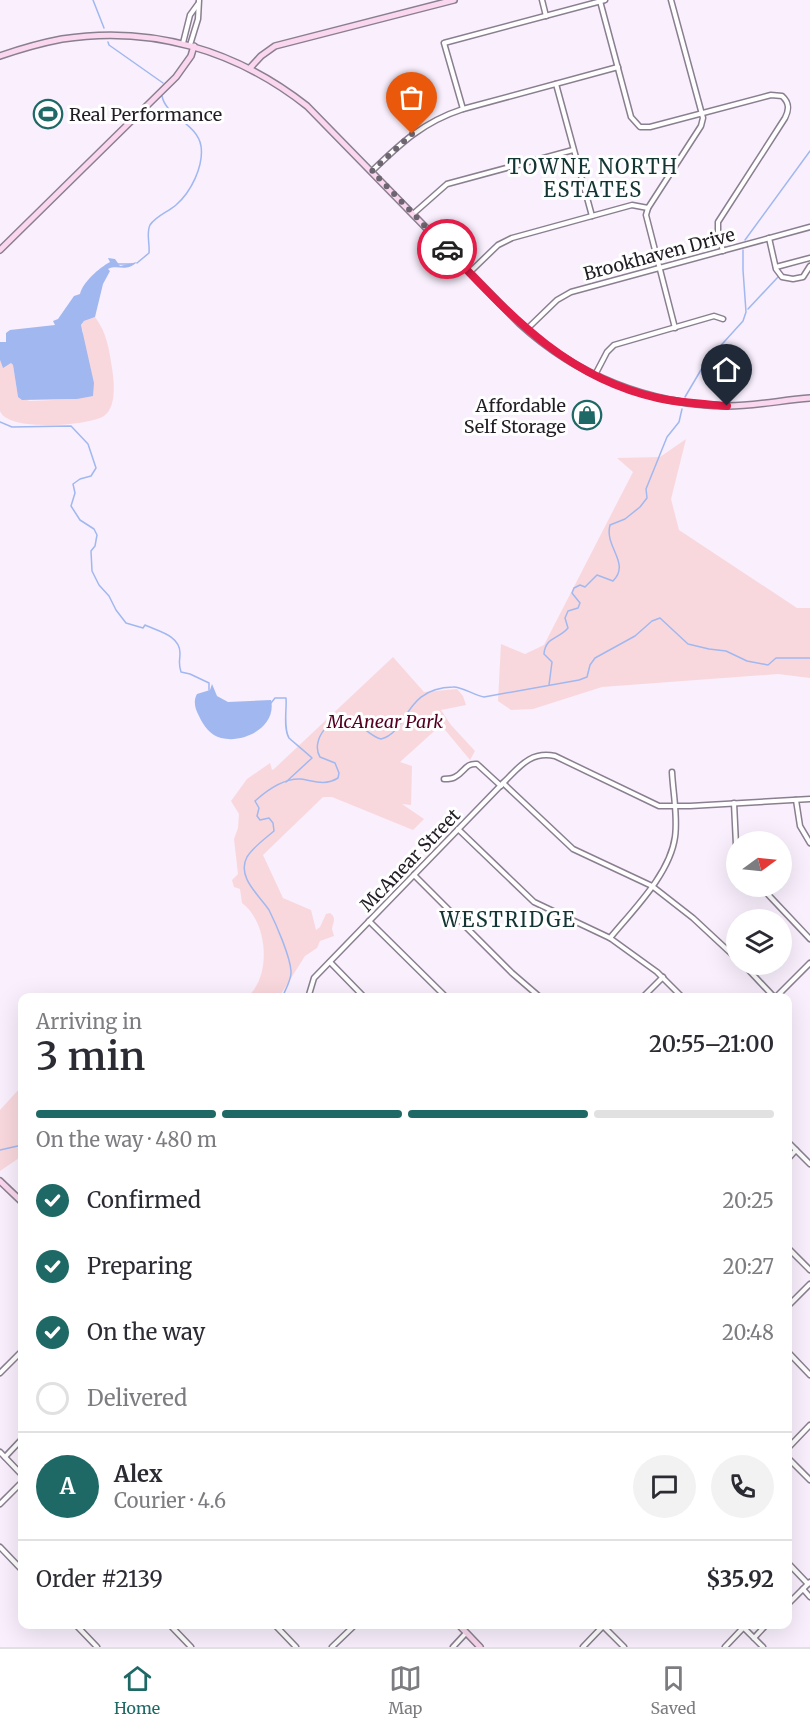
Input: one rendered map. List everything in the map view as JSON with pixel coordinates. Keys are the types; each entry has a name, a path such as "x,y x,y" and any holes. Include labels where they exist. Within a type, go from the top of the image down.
{"main road":[{"path":"250,68 275,46 454,0"},
{"path":"0,56 54,41 93,36 136,36 192,45 250,68 307,106 527,330 568,361 595,376 642,394 688,403 742,405 810,398"},
{"path":"0,250 176,77 191,56 192,45"},
{"path":"0,1181 18,1198"},
{"path":"464,1629 480,1647"}],"street":[{"path":"542,0 546,16"},
{"path":"671,0 701,114 701,126 648,208 646,221 675,328"},
{"path":"463,108 444,43 603,1 631,117 640,127 650,127 771,95 782,96 788,105 785,118 718,222 718,233 723,251"},
{"path":"183,43 190,15 198,2"},
{"path":"192,45 198,19 198,2"},
{"path":"372,171 412,134 434,120 463,108 618,67"},
{"path":"556,84 592,216"},
{"path":"414,214 447,184 573,150"},
{"path":"470,272 506,240 632,205 648,208"},
{"name":"Brookhaven Drive","path":"527,330 557,300 571,292 810,227"},
{"path":"769,238 776,267 782,277 793,279 803,277 810,266"},
{"path":"776,267 810,258"},
{"path":"595,376 610,348 623,342 714,316 723,319"},
{"name":"McAnear Street","path":"310,993 314,978 528,759 544,754 559,758 653,804 674,807"},
{"path":"444,780 456,777 467,765 477,764 573,849 652,886 693,918 726,949"},
{"path":"610,938 664,869 672,850 675,837 672,772"},
{"path":"674,807 810,799"},
{"path":"796,800 800,826 810,843"},
{"path":"734,803 735,831"},
{"path":"458,829 534,902 610,938 663,977 678,993"},
{"path":"414,875 535,993"},
{"path":"770,897 810,939"},
{"path":"369,921 442,993"},
{"path":"330,962 360,993"},
{"path":"780,993 810,963"},
{"path":"753,975 770,993"},
{"path":"647,993 663,977"},
{"path":"792,1146 810,1164"},
{"path":"792,1154 796,1150"},
{"path":"792,1252 810,1270"},
{"path":"792,1302 810,1284"},
{"path":"0,1373 18,1355"},
{"path":"792,1356 810,1375"},
{"path":"792,1444 810,1425"},
{"path":"4,1457 18,1443"},
{"path":"0,1452 18,1471"},
{"path":"792,1462 810,1480"},
{"path":"0,1504 18,1486"},
{"path":"1,1551 18,1566"},
{"path":"792,1567 809,1583 792,1600"},
{"path":"803,1589 810,1597"},
{"path":"80,1629 97,1647"},
{"path":"174,1629 191,1647"},
{"path":"279,1629 296,1647"},
{"path":"332,1647 351,1629"},
{"path":"583,1647 599,1629"},
{"path":"607,1629 624,1647"},
{"path":"724,1647 739,1629"},
{"path":"745,1629 763,1647"},
{"path":"754,1638 762,1629"},
{"path":"453,1647 466,1633"}],"green space":[{"path":"95,317 107,341 113,373 114,394 108,412 96,420 49,425 17,422 6,418 0,411 0,360 3,367 11,363 13,365 18,397 30,401 77,399 83,331 81,326 84,321"},
{"path":"686,439 671,499 679,530 797,608 810,608 810,678 778,674 602,687 533,709 511,710 498,701 501,644 525,654 544,645 633,472 617,458 660,457"},
{"name":"McAnear Park","path":"393,657 424,692 457,689 463,696 466,705 441,710 451,725 475,751 470,760 441,725 400,762 412,766 411,805 402,804 424,819 413,830 332,797 323,797 263,855 283,898 311,910 316,930 320,927 326,914 330,913 334,918 332,929 334,936 320,941 317,948 305,956 282,993 251,993 260,977 264,950 257,923 242,903 240,889 234,887 232,880 238,874 234,839 239,814 231,801 247,779 270,763 272,770"},
{"path":"18,1090 18,1159 0,1171 0,1110"}],"water":[{"path":"108,258 115,259 120,266 137,262 125,268 108,269 110,271 103,284 95,317 84,321 81,325 94,383 93,396 77,399 22,400 18,397 13,365 11,363 3,368 0,360 0,342 6,342 6,333 10,330 55,325 53,321 58,319 74,296 80,294 92,276 110,262"},
{"path":"212,684 217,696 228,702 271,700 272,709 269,718 257,731 249,735 230,739 217,737 205,726 196,711 195,702 197,694 210,690"}],"waterway":[{"path":"93,0 104,28"},
{"path":"108,42 109,45 163,83"},
{"path":"137,263 149,253 150,225 182,200 195,178 200,162 201,146 194,131 169,109 162,96"},
{"path":"745,240 810,151"},
{"path":"685,397 705,363 743,321 746,312 743,250"},
{"path":"116,264 132,264"},
{"path":"748,309 778,277"},
{"path":"549,685 552,662 544,654 545,648 550,641 568,628 565,618 568,611 578,608 580,603 572,593 574,588 580,585 585,587 597,575 613,581 618,574 618,561 610,540 610,525 625,519 647,498 646,489 667,437 679,422 682,409"},
{"path":"0,422 12,427 71,426 88,444 96,468 91,476 73,484 75,493 71,506 80,520 94,529 97,535 95,546 91,551 92,571 99,585 126,623 143,628 145,625 172,638 179,647 181,672 209,683 209,690"},
{"path":"284,993 291,974 288,957 269,910 251,886 245,872 244,864 247,857 274,831 273,823 269,818 260,820 257,816 259,808 255,801 270,789 295,779 324,782 338,778 339,773 335,763 320,757 318,751 320,737 335,721 348,720 381,739 390,735 397,728 416,702 437,689 456,687 484,697 579,680 587,677 590,665 595,658 635,636 652,621 660,618 688,644 726,651 747,661 768,665 776,658 810,658"},
{"path":"271,703 275,698 286,698 287,734 312,758 286,782"},
{"path":"0,1150 18,1146"}],"way so far":[{"path":"412,134 372,171 447,249"}],"place":[{"name":"Real Performance","path":"48,114"},
{"name":"Affordable Self Storage","path":"587,415"}],"district":[{"name":"TOWNE NORTH ESTATES","path":"593,178"},
{"name":"WESTRIDGE","path":"508,919"}],"route":[{"path":"447,249 527,330 568,361 595,376 642,394 682,403 727,406"}]}
